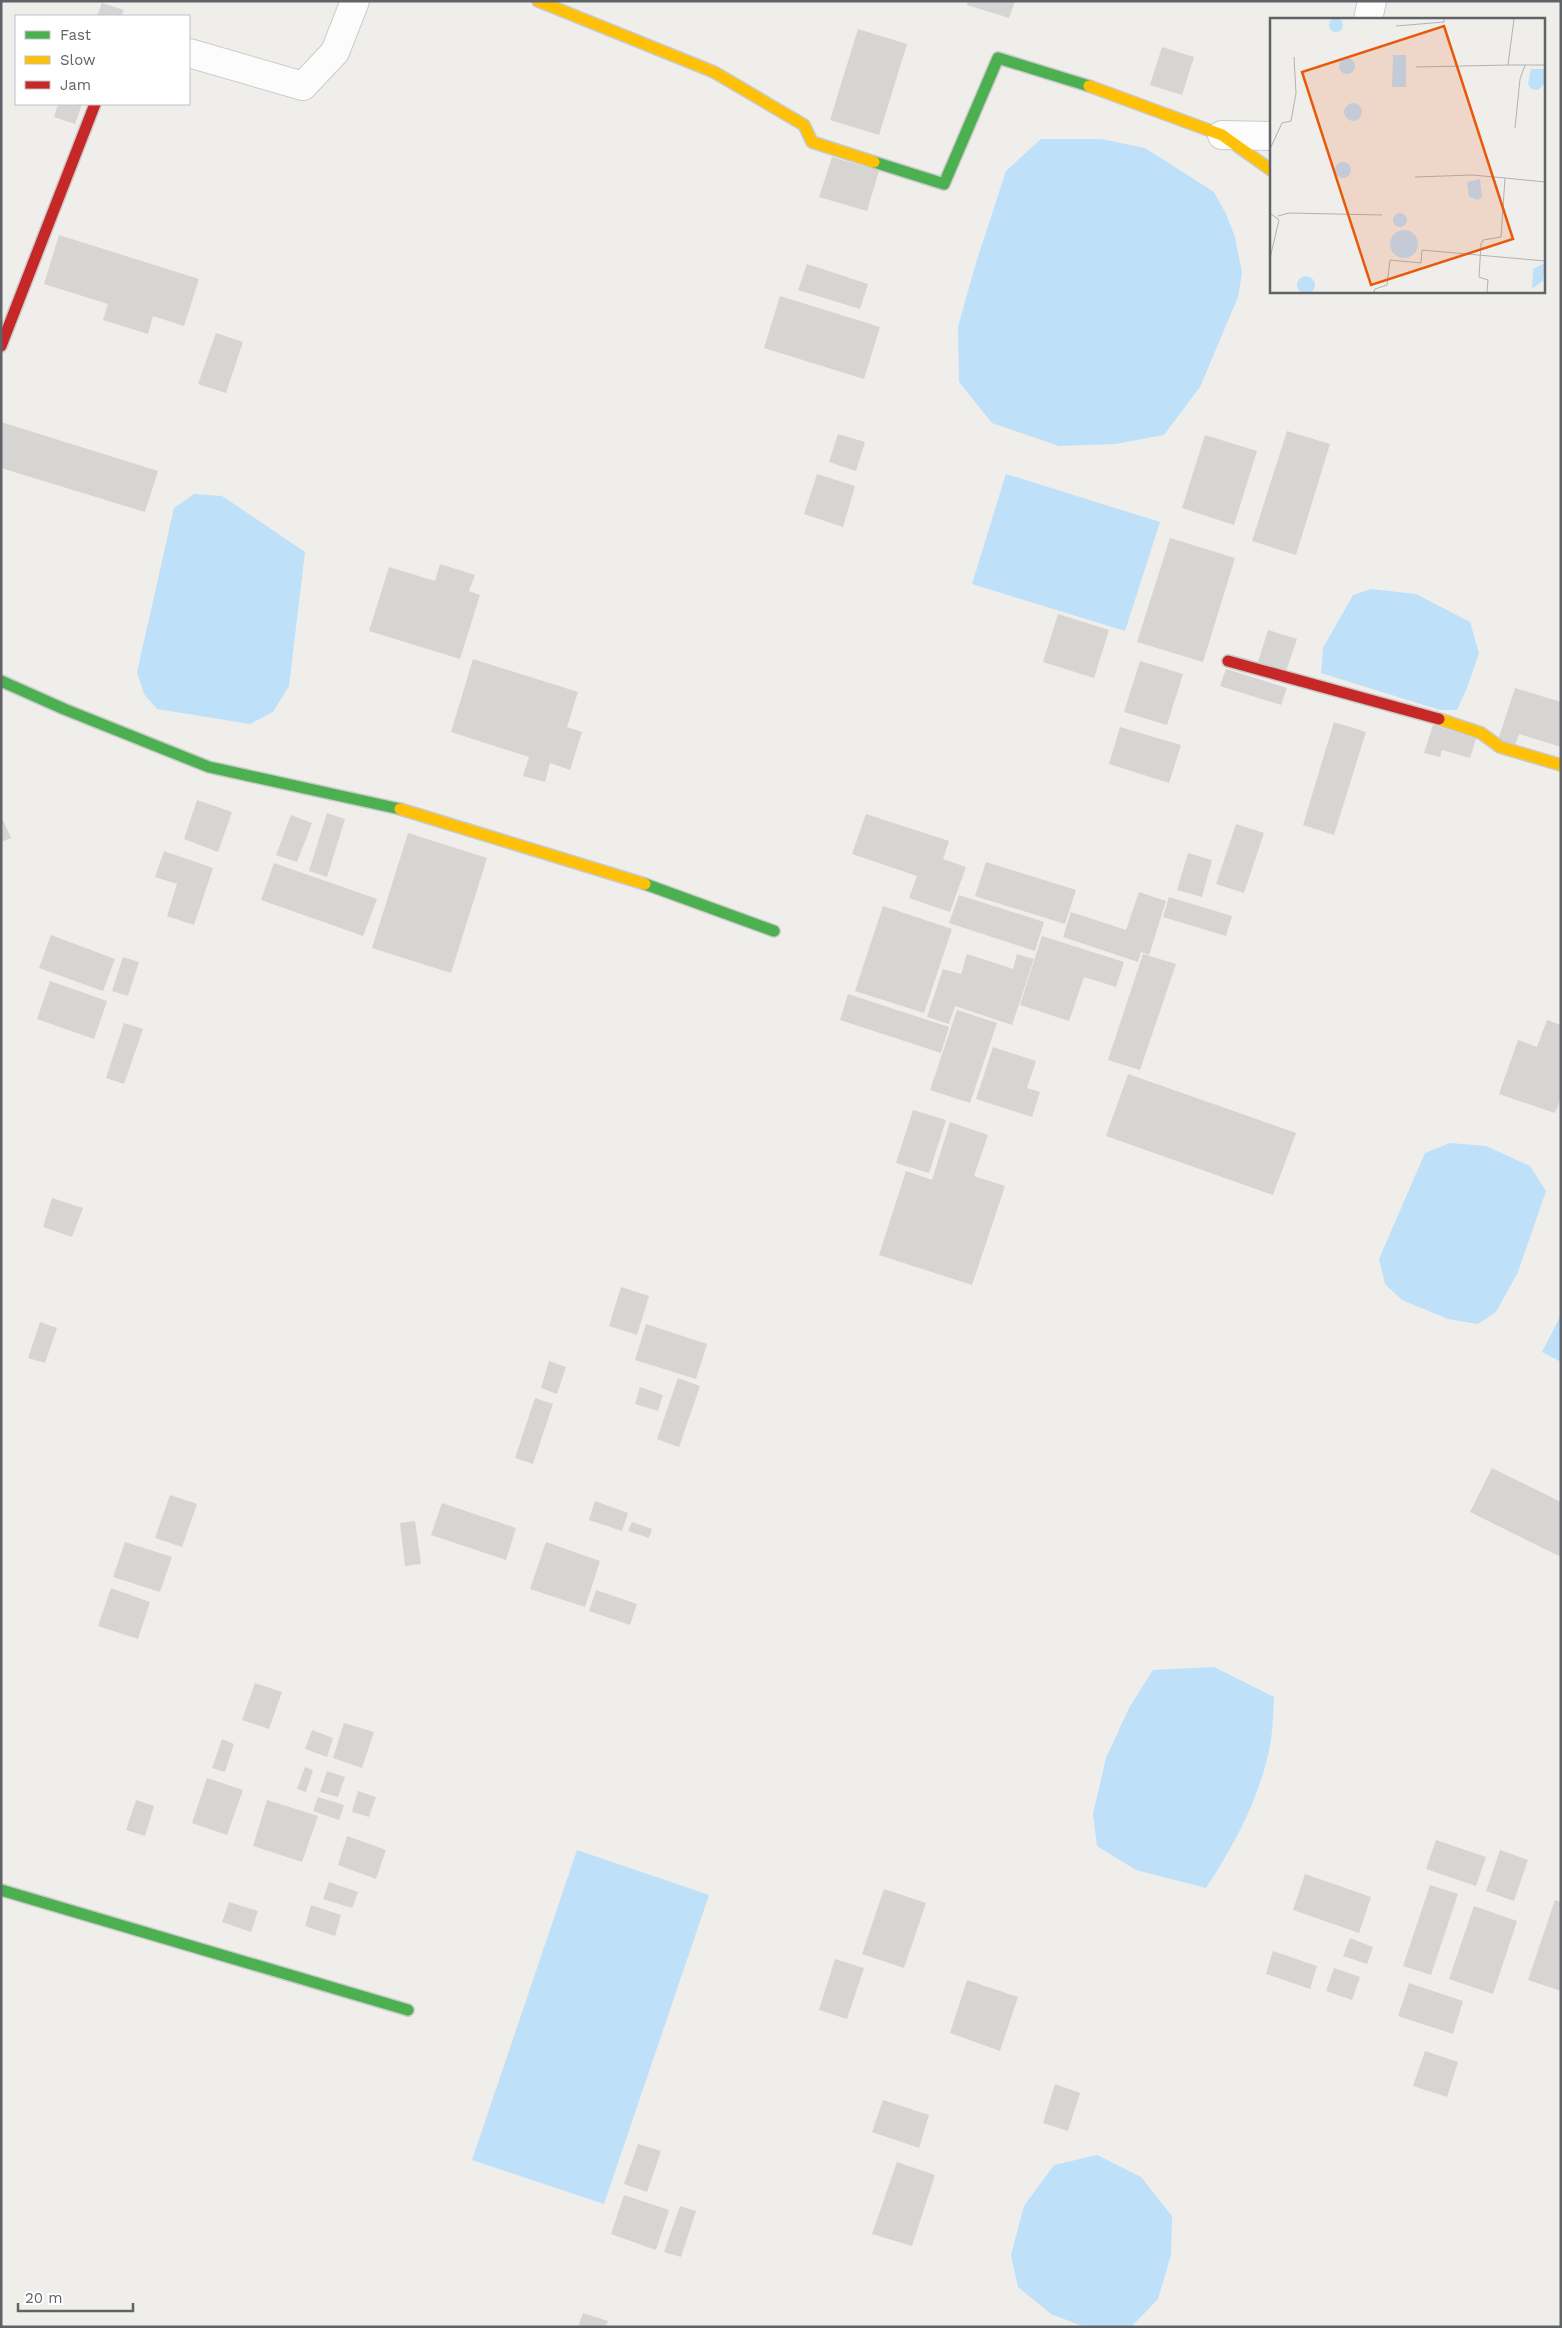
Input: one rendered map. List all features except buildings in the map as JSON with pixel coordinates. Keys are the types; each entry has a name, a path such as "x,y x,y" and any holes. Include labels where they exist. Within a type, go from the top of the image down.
{"street":[{"path":"190,53 303,86 335,52 355,1"},
{"path":"538,1 714,72 804,125 812,142 944,184 998,58 1076,81 1222,135 1270,169"},
{"path":"1368,18 1372,1"},
{"path":"1,346 95,105"},
{"path":"1222,135 1270,136"},
{"path":"1228,661 1457,724 1481,732 1500,748 1561,765"},
{"path":"1,681 64,709 209,767 382,804 621,875 774,931"},
{"path":"1,1890 408,2010"}],"water":[{"path":"1041,139 1101,139 1145,148 1214,192 1226,214 1235,237 1242,273 1238,297 1200,387 1164,435 1115,444 1059,446 992,423 959,382 958,327 975,266 1006,171"},
{"path":"1006,474 1160,522 1125,631 972,584"},
{"path":"194,494 222,496 305,552 289,686 273,712 250,724 157,709 144,694 137,672 174,508"},
{"path":"1371,589 1416,594 1470,622 1479,653 1457,710 1440,710 1321,673 1323,648 1353,595"},
{"path":"1450,1143 1486,1146 1530,1166 1546,1191 1518,1272 1496,1312 1478,1324 1448,1319 1402,1300 1385,1284 1379,1259 1425,1153"},
{"path":"1561,1315 1561,1362 1542,1352"},
{"path":"1214,1667 1274,1697 1270,1746 1253,1803 1227,1855 1206,1888 1136,1870 1097,1846 1093,1814 1106,1758 1129,1708 1153,1670"},
{"path":"577,1850 709,1895 604,2204 472,2160"},
{"path":"1097,2155 1141,2177 1172,2216 1171,2255 1158,2299 1131,2327 1082,2326 1051,2314 1018,2287 1011,2255 1024,2206 1054,2165"}],"traffic: fast":[{"path":"874,162 944,184 998,58 1089,86"},
{"path":"1,681 64,709 209,767 400,809"},
{"path":"645,884 774,931"},
{"path":"1,1890 408,2010"}],"traffic: slow":[{"path":"538,1 714,72 804,125 812,142 874,162"},
{"path":"1089,86 1222,135 1270,169"},
{"path":"1439,719 1481,733 1500,747 1561,765"},
{"path":"400,809 645,884"}],"traffic: jam":[{"path":"1,346 95,105"},
{"path":"1228,661 1439,719"}]}
